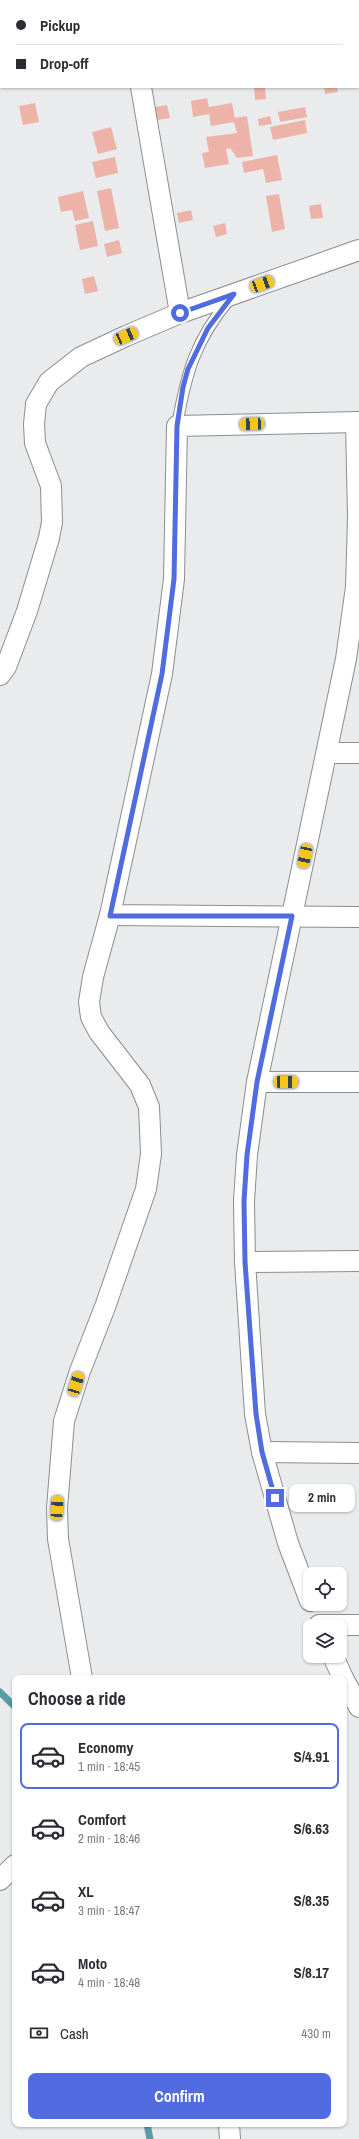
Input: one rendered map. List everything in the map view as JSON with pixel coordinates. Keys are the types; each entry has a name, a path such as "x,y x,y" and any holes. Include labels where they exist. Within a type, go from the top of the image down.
{"street":[{"path":"141,88 180,313"},
{"path":"0,675 6,667 27,610 49,538 52,522 51,486 35,443 34,424 36,404 50,382 81,357 180,313 359,250"},
{"path":"81,1675 58,1539 58,1478 64,1421 80,1371 105,1307 146,1189 152,1154 150,1107 142,1090 99,1032 91,1017 89,1002 93,977 110,916 163,666 174,579 177,426 357,422 357,587 346,659 257,1082 247,1155 244,1201 245,1262 256,1414 262,1452 288,1543 303,1583"},
{"path":"327,753 359,753"},
{"path":"110,916 359,917"},
{"path":"257,1082 359,1082"},
{"path":"245,1262 359,1261"},
{"path":"262,1452 359,1453"},
{"path":"347,1625 359,1625"},
{"path":"336,1663 342,1675"},
{"path":"347,1684 359,1706"},
{"path":"0,1880 12,1868"},
{"path":"229,2127 230,2139"}],"lane":[{"path":"177,426 183,387 196,351 212,323 234,294"}],"building":[{"path":"254,88 265,88 266,99 255,100"},
{"path":"324,88 337,88 338,92 325,94"},
{"path":"207,98 209,107 232,103 235,118 247,116 253,156 237,158 230,148 226,149 229,164 205,168 202,153 209,152 206,137 237,133 234,122 211,126 209,114 193,117 191,101"},
{"path":"35,103 39,122 23,125 19,106"},
{"path":"167,105 170,118 157,120 155,107"},
{"path":"305,107 307,117 280,122 278,112"},
{"path":"270,116 272,124 259,126 258,119"},
{"path":"305,120 307,133 273,140 270,127"},
{"path":"111,127 117,149 98,154 92,132"},
{"path":"277,155 282,180 266,183 263,169 244,173 242,162"},
{"path":"115,157 118,173 96,178 92,162"},
{"path":"111,188 119,228 105,231 97,191"},
{"path":"83,191 89,218 75,221 72,210 61,212 58,197"},
{"path":"279,194 285,229 272,232 266,196"},
{"path":"321,204 323,218 311,219 309,206"},
{"path":"191,210 193,220 179,223 177,213"},
{"path":"93,221 98,246 80,250 75,225"},
{"path":"225,223 227,234 216,237 213,226"},
{"path":"119,240 122,253 107,257 104,244"},
{"path":"94,276 98,291 85,294 82,279"}],"waterway":[{"path":"0,1692 12,1704"},
{"path":"148,2127 150,2139"}],"route":[{"path":"180,313 234,294 208,328 188,369 183,387 177,426 174,579 162,674 110,916 292,916 257,1082 247,1155 244,1201 245,1262 249,1339 256,1414 262,1452 275,1498"}]}
